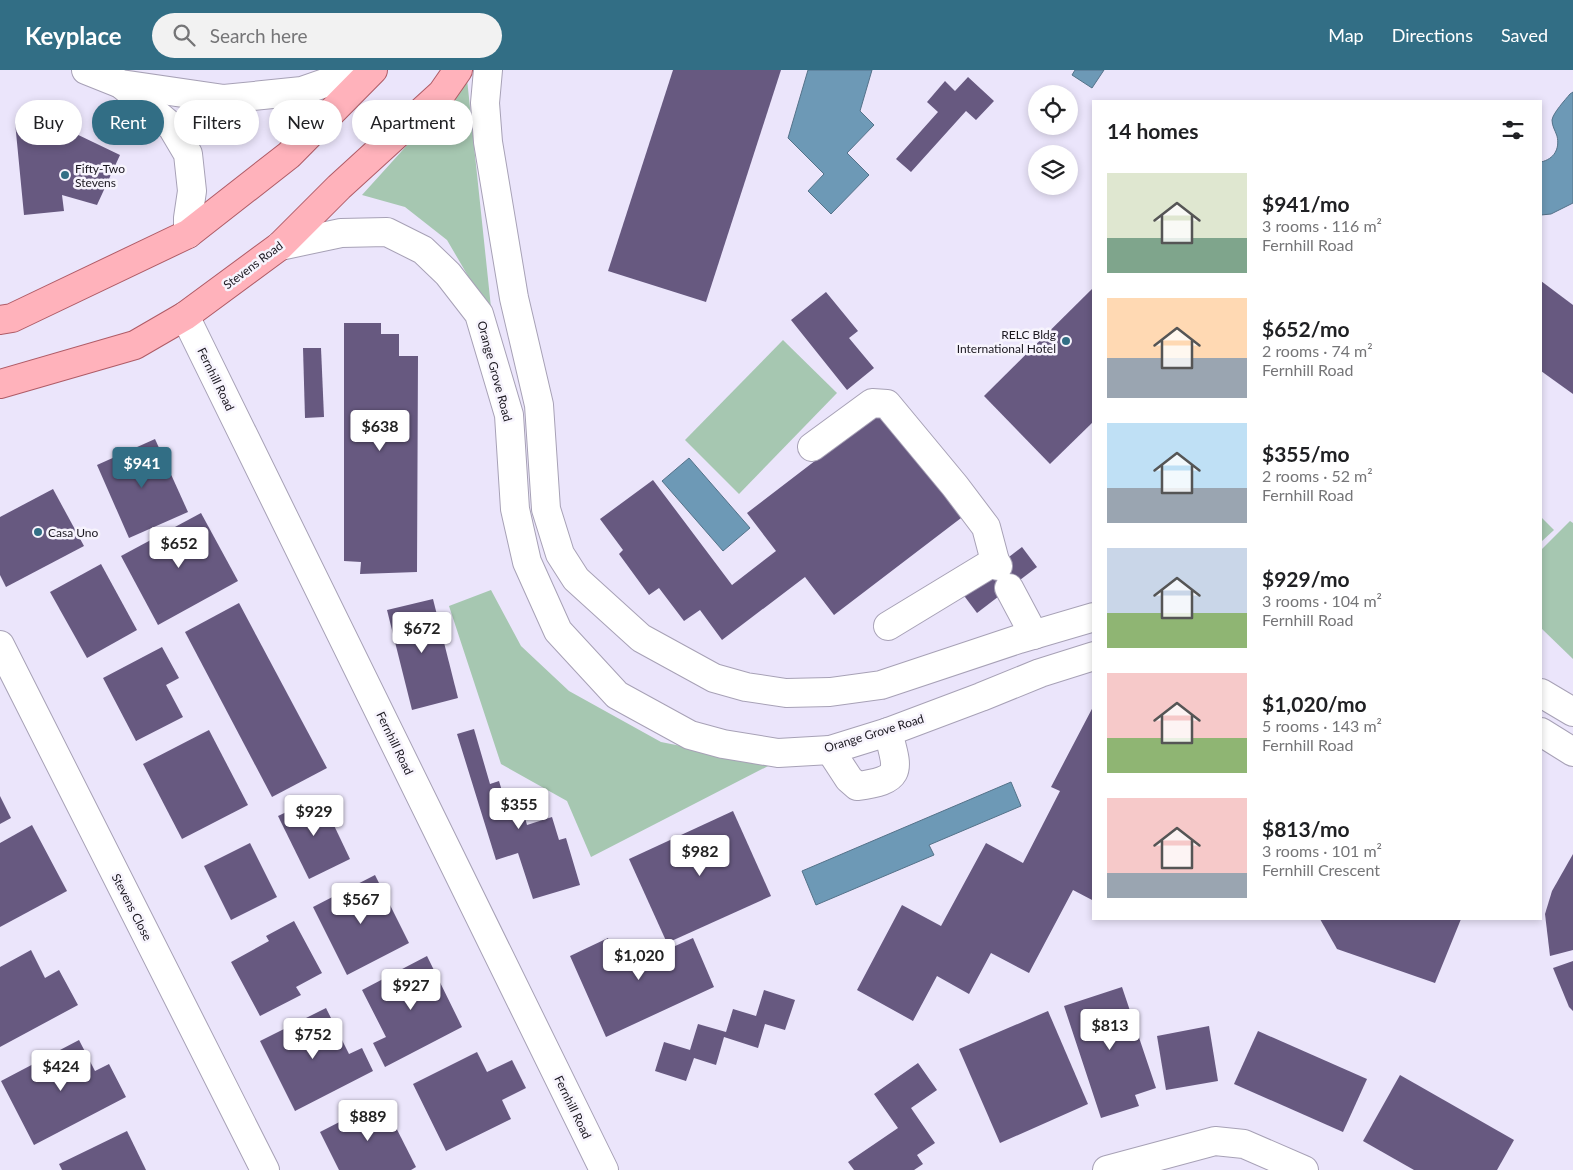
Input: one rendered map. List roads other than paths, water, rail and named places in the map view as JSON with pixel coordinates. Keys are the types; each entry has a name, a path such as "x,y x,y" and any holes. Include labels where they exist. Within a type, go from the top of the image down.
{"main road":[{"path":"0,320 12,318 188,234 289,155 373,70"},
{"name":"Stevens Road","path":"0,384 134,346 185,316 280,246 339,187 442,93 458,70"}],"street":[{"path":"86,70 121,84 224,99 302,91 362,70"},
{"path":"488,70 485,103 488,142 514,298 539,405 546,510 560,554 576,579 640,638 714,678 746,687 786,693 830,692 881,685 1092,618"},
{"path":"121,84 172,127 188,154 192,192 188,218 188,234"},
{"name":"Orange Grove Road","path":"280,246 341,233 387,232 423,250 448,274 479,314 509,416 515,509 527,562 558,631 617,695 690,735 722,744 778,754 830,750 888,732 1040,673 1092,657"},
{"name":"Fernhill Road","path":"185,316 604,1170"},
{"path":"812,447 872,403 887,404 955,486 986,527 1001,572 1034,635"},
{"path":"888,626 1001,572"},
{"name":"Stevens Close","path":"0,645 265,1170"},
{"path":"1542,694 1573,712"},
{"path":"830,750 849,780 857,786 876,784 888,778 896,769 896,760 888,732"},
{"path":"1542,733 1573,752"},
{"path":"1107,1170 1215,1141 1244,1144 1304,1170"}],"water":[{"path":"808,70 872,70 860,111 874,125 847,153 869,175 831,214 808,191 824,174 788,138"},
{"path":"1075,70 1104,70 1092,88 1072,75"},
{"path":"1573,92 1573,203 1551,214 1542,215 1542,162 1553,156 1557,149 1558,141 1552,120"},
{"path":"689,458 750,528 723,551 662,481"},
{"path":"1011,782 1021,806 929,845 934,855 816,905 802,871"}],"place":[{"name":"Fifty-Two Stevens","path":"65,175"},
{"name":"RELC Bldg International Hotel","path":"1066,341"},
{"name":"Casa Uno","path":"38,532"}]}
